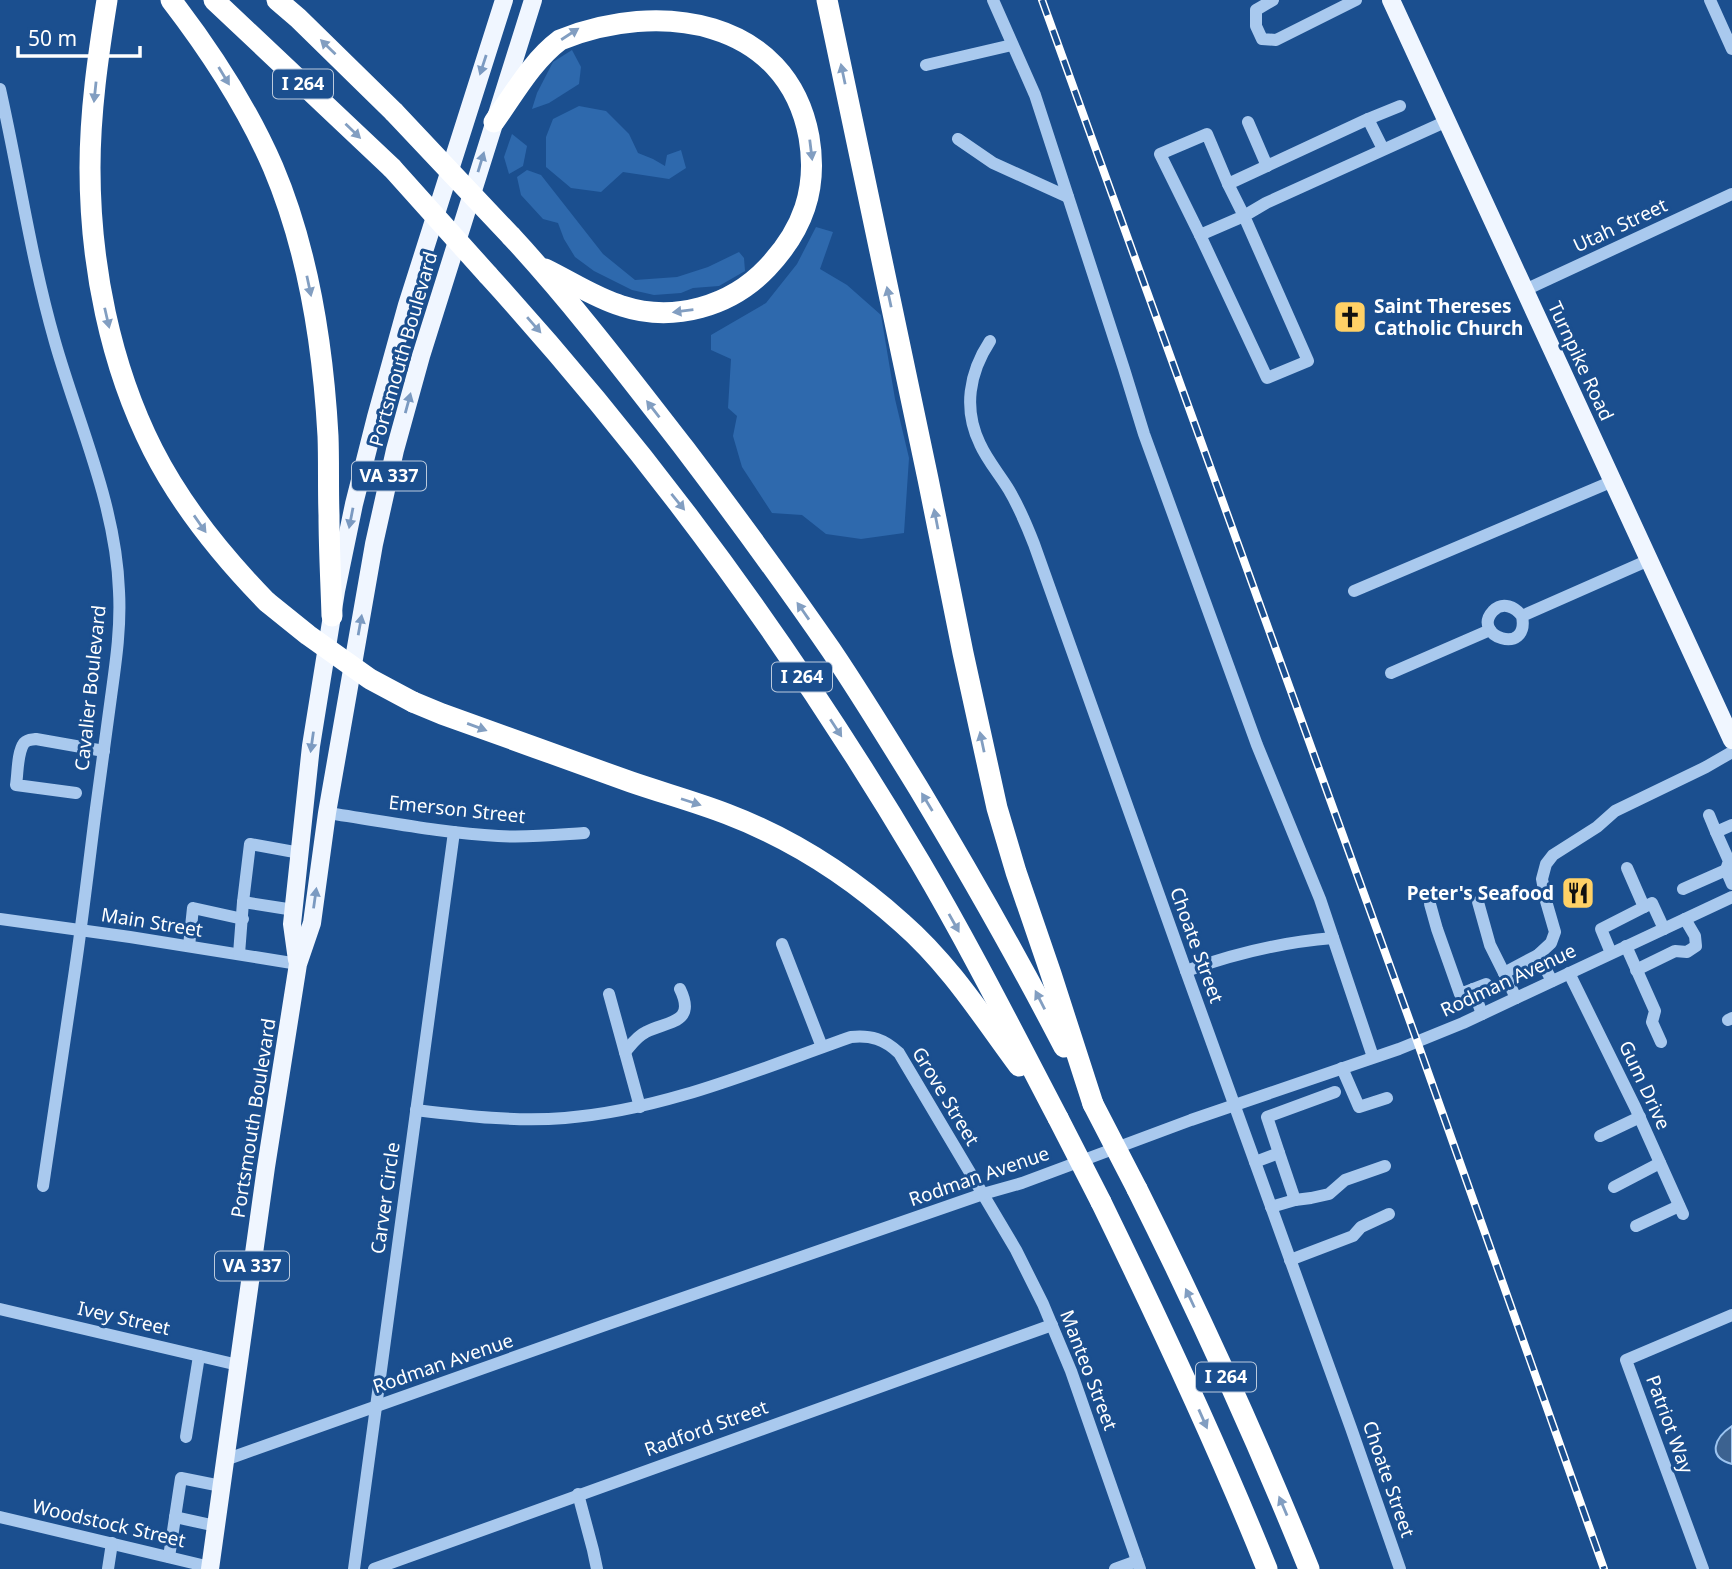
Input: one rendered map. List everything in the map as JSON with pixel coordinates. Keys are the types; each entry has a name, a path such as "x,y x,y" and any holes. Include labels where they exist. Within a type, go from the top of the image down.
{"highway":[{"path":"107,0 92,119 90,169 92,219 106,316 118,362 154,451 180,495 234,569 267,602 309,635 370,679 413,702 728,814 776,836 822,862 901,922 937,956 1058,1118"},
{"path":"171,0 203,42 253,124 278,182 307,274 322,366 328,437 332,616"},
{"name":"I 264","path":"214,0 392,168 573,371 687,513 810,689 920,862 1058,1118 1172,1350 1267,1569"},
{"name":"I 264","path":"277,0 394,112 538,266 654,409 736,516 831,651 945,833 1033,987 1172,1259 1249,1426 1309,1569"},
{"path":"827,0 997,808 1093,1104"},
{"path":"494,122 540,58 561,40 609,15 634,8 663,6 711,15 737,28 761,46 778,64 801,106 810,144 812,172 803,217 779,256 738,293 696,310 673,313 642,311 612,302 538,266"}],"main road":[{"name":"Portsmouth Boulevard","path":"298,964 292,924 311,746 354,504 407,305 504,0"},
{"name":"Portsmouth Boulevard","path":"210,1568 266,1167 298,964 312,923 327,813 374,544 395,450 421,356 533,0"},
{"name":"Turnpike Road","path":"1391,0 1732,740"}],"street":[{"path":"993,0 1035,95 1144,434 1252,732 1320,899 1373,1057"},
{"path":"1273,0 1256,10 1256,26 1262,39 1276,40 1356,0"},
{"path":"1710,0 1732,49"},
{"path":"926,65 1012,45"},
{"name":"Cavalier Boulevard","path":"0,89 43,297 108,512 120,590 116,668 43,1186"},
{"path":"1228,184 1400,106"},
{"name":"Cavalier Boulevard","path":"0,117 15,161"},
{"path":"1368,119 1383,149"},
{"path":"1200,235 1447,121"},
{"path":"1248,122 1267,166"},
{"path":"1207,134 1228,184 1308,361 1267,378 1160,155 1207,134"},
{"path":"958,139 993,163 1068,197"},
{"name":"Utah Street","path":"1525,290 1732,194"},
{"name":"Choate Street","path":"990,341 974,372 970,390 973,428 980,446 1010,491 1027,524 1400,1569"},
{"path":"1354,591 1612,481"},
{"path":"1522,616 1649,560"},
{"path":"1499,607 1512,607 1522,616 1522,629 1513,639 1500,639 1490,630 1490,616 1499,607"},
{"path":"1391,673 1490,630"},
{"path":"76,793 16,785 24,743 36,739 104,751"},
{"path":"1504,973 1538,955 1551,943 1556,932 1542,879 1546,864 1553,855 1597,827 1615,811 1732,752"},
{"name":"Emerson Street","path":"327,813 454,832 508,836 584,833"},
{"path":"1709,815 1729,861 1726,870 1732,884"},
{"path":"1716,832 1732,825"},
{"name":"Carver Circle","path":"354,1569 454,832"},
{"path":"239,954 250,844 300,853"},
{"path":"1627,868 1644,907"},
{"path":"1682,889 1726,870"},
{"name":"Rodman Avenue","path":"225,1460 605,1325 983,1194 1022,1183 1373,1057 1482,1014 1732,897"},
{"path":"243,902 294,910"},
{"path":"1478,902 1490,946 1517,998"},
{"path":"1611,953 1601,929 1652,903 1664,929"},
{"path":"1430,904 1460,994 1486,984"},
{"path":"189,947 193,908 243,919"},
{"name":"Main Street","path":"0,919 298,964"},
{"path":"1636,970 1675,951 1687,952 1696,946 1695,936 1685,919"},
{"path":"1186,971 1223,958 1333,938"},
{"path":"782,944 822,1047"},
{"path":"1626,946 1655,1011 1652,1022 1661,1042"},
{"path":"1538,955 1552,981"},
{"name":"Gum Drive","path":"1569,973 1640,1117 1681,1210 1636,1226"},
{"path":"625,1052 645,1032 675,1022 685,1007 680,989"},
{"path":"1472,989 1482,1014"},
{"path":"609,994 640,1107"},
{"name":"Grove Street","path":"416,1110 519,1120 564,1118 640,1107 719,1084 851,1037 864,1035 889,1044 899,1053 983,1194"},
{"path":"1342,1068 1359,1107 1387,1098"},
{"path":"1295,1200 1267,1117 1335,1092"},
{"path":"1600,1136 1640,1117"},
{"path":"1255,1162 1279,1153"},
{"path":"1614,1187 1660,1163"},
{"path":"1271,1208 1295,1200 1329,1194 1345,1180 1385,1166"},
{"name":"Manteo Street","path":"983,1194 1016,1250 1052,1325 1071,1371 1138,1565"},
{"path":"1290,1260 1353,1236 1361,1227 1389,1214"},
{"name":"Ivey Street","path":"0,1309 239,1365"},
{"name":"Patriot Way","path":"1703,1569 1626,1360 1732,1315"},
{"name":"Radford Street","path":"374,1569 1052,1325"},
{"path":"186,1437 199,1356"},
{"path":"169,1557 181,1478 221,1486"},
{"path":"578,1494 597,1569"},
{"name":"Woodstock Street","path":"0,1517 210,1568"},
{"path":"175,1517 216,1526"},
{"path":"108,1569 112,1544"},
{"path":"1115,1569 1138,1565"}],"shaded area":[{"path":"572,50 581,67 579,84 549,103 532,109 553,62"},
{"path":"579,106 606,111 629,134 638,153 665,166 667,155 681,150 686,168 669,179 623,172 601,192 571,188 546,167 546,137 553,119"},
{"path":"512,134 527,146 523,166 509,174 504,157"},
{"path":"527,170 541,175 603,254 635,280 677,277 708,267 739,252 744,258 745,271 719,286 693,288 681,293 654,295 632,290 594,271 575,257 558,223 543,219 521,195 517,177"},
{"path":"816,227 833,232 820,269 847,285 881,315 895,399 909,458 904,533 861,539 826,534 802,515 772,513 742,467 733,436 737,416 728,408 731,359 711,350 711,335 766,303 797,264"},
{"path":"1732,1426 1732,1464 1719,1457 1716,1447 1721,1436"}],"railway":[{"path":"1042,0 1604,1569"}],"place":[{"name":"Saint Thereses Catholic Church","path":"1350,317"},
{"name":"Peter's Seafood","path":"1578,893"}]}
